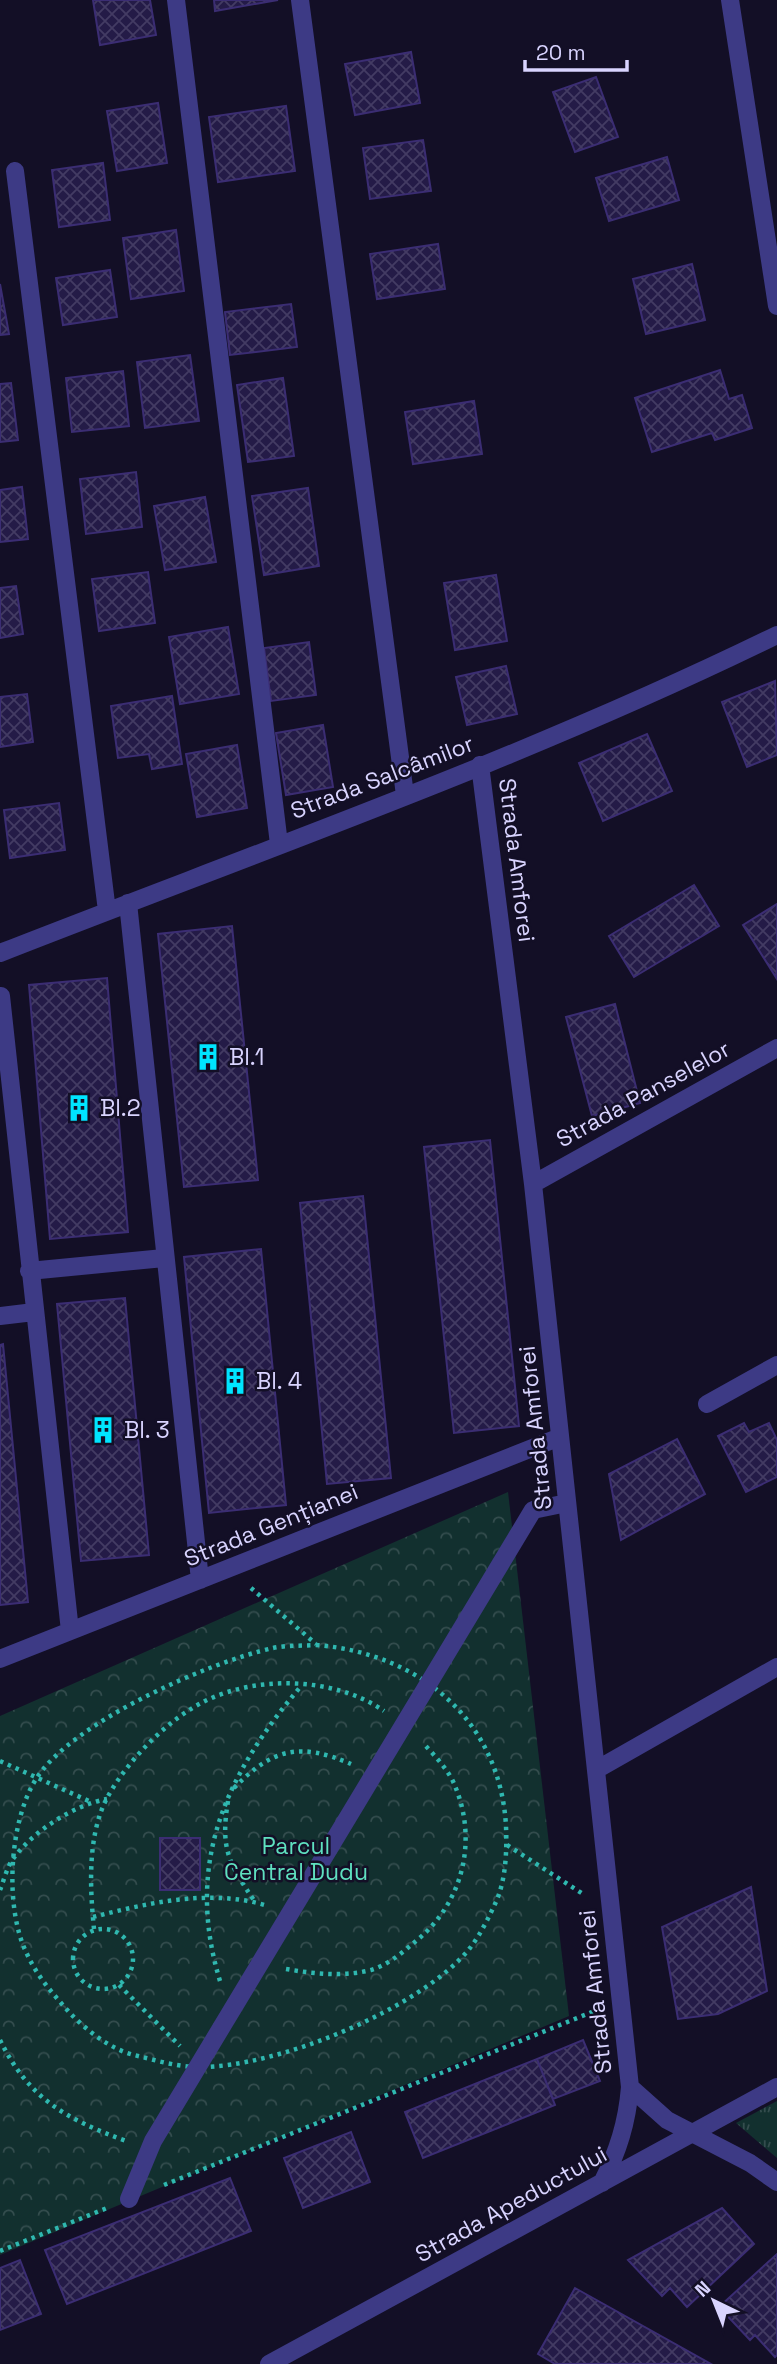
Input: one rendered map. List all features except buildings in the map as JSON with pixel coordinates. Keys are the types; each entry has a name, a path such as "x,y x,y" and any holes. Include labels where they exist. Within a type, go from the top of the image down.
{"street":[{"path":"176,0 279,844"},
{"path":"300,0 405,795"},
{"path":"730,0 777,306"},
{"path":"15,171 107,911"},
{"name":"Strada Salcâmilor","path":"0,953 579,725 777,635"},
{"name":"Strada Amforei","path":"480,765 533,1184 630,2087 627,2121 617,2153 602,2183"},
{"path":"128,903 200,1580"},
{"path":"1,996 70,1631"},
{"name":"Strada Panselelor","path":"533,1184 777,1048"},
{"path":"29,1270 164,1258"},
{"path":"0,1316 34,1312"},
{"path":"708,1404 777,1366"},
{"name":"Strada Gențianei","path":"0,1659 560,1437"},
{"path":"129,2199 153,2141 194,2063 235,2005 533,1510 567,1503"},
{"path":"596,1770 777,1667"},
{"name":"Strada Amforei","path":"630,2087 667,2120 750,2163 777,2182"},
{"name":"Strada Apeductului","path":"269,2364 777,2088"}],"path":[{"path":"228,1569 316,1645"},
{"path":"0,1890 13,1859 23,1814 37,1779 86,1732 120,1710 229,1661 275,1648 316,1645 373,1653 403,1666 446,1698 469,1724 490,1755 505,1811 507,1845 497,1900 469,1950 409,1999 369,2019 285,2053 243,2063 194,2063 123,2052 83,2026 48,1988 26,1952 14,1913 13,1859 39,1834 91,1802 107,1799"},
{"path":"94,1930 92,1863 107,1799 136,1759 168,1726 205,1701 238,1689 274,1684 336,1688 373,1703 403,1725 435,1755 455,1784 463,1818 465,1860 459,1883 444,1912 425,1934 399,1955 374,1969 343,1974 314,1974 286,1969 264,1957"},
{"path":"235,2005 221,1984 212,1957 206,1898 216,1823 230,1792 267,1727 302,1685"},
{"path":"255,1902 229,1863 225,1827 230,1792 268,1758 300,1749 327,1754 374,1774"},
{"path":"0,1761 91,1802"},
{"path":"507,1845 612,1912"},
{"path":"93,1917 171,1900 206,1898 255,1902 290,1913"},
{"path":"94,1930 113,1930 129,1942 134,1961 126,1979 119,1985 108,1988 89,1986 75,1971 73,1961 78,1942 94,1930"},
{"path":"119,1985 183,2049"},
{"path":"0,2251 621,2001"},
{"path":"0,2040 10,2061 56,2111 92,2129 131,2143 153,2141"}],"green space":[{"name":"Parcul Central Dudu","path":"508,1492 569,2016 0,2255 0,1716"},
{"path":"777,2101 777,2158 736,2123"}],"place":[{"name":"Bl.1","path":"208,1057"},
{"name":"Bl.2","path":"79,1108"},
{"name":"Bl. 4","path":"235,1381"},
{"name":"Bl. 3","path":"103,1430"}]}
